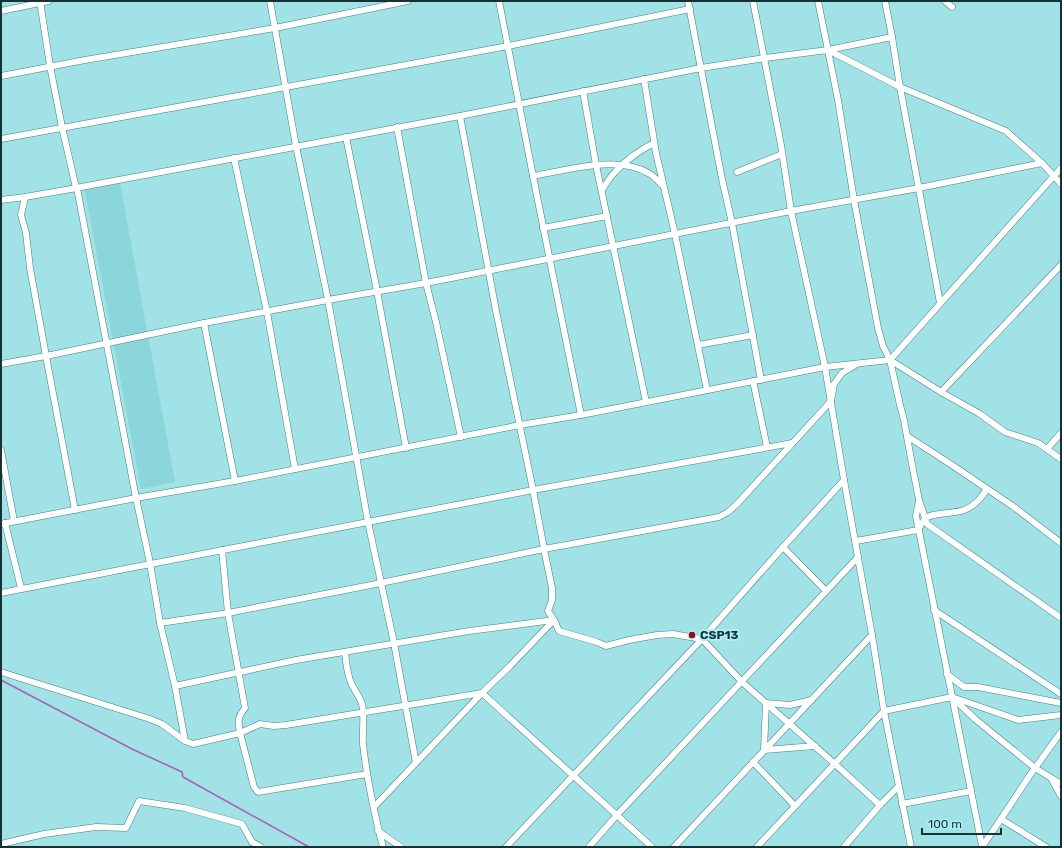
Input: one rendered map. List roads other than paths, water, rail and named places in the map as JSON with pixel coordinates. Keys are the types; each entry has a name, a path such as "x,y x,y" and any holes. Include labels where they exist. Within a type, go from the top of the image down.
{"street":[{"path":"1,11 49,1"},
{"path":"270,1 296,146 328,300 368,522 394,643 416,763"},
{"path":"1,76 231,34 275,28 383,4 408,1"},
{"path":"499,1 581,415"},
{"path":"688,1 722,179 732,223 761,380"},
{"path":"753,1 765,58 791,211 825,367 884,710 911,847"},
{"path":"818,1 838,100 854,200 878,328 883,346 890,360 904,420 919,500 927,524 1061,618"},
{"path":"885,1 940,303"},
{"path":"945,1 952,7"},
{"path":"40,2 50,66 76,188 150,563 160,623 175,686 185,741"},
{"path":"1,139 508,46 690,9"},
{"path":"1,200 76,188 346,136 460,116 701,68 828,50 892,37"},
{"path":"828,50 900,87 1006,131 1042,163 1061,184"},
{"path":"644,79 654,143 675,234 707,390"},
{"path":"584,91 596,164 646,402"},
{"path":"460,116 552,588 552,600 548,611 559,631 606,646 657,635 673,634 702,639 742,682 880,805"},
{"path":"397,127 426,283 438,329 461,437"},
{"path":"346,136 406,448"},
{"path":"602,190 614,173 623,164 641,150 654,143"},
{"path":"737,172 782,154"},
{"path":"234,158 267,312 295,469"},
{"path":"1,364 107,344 204,323 550,260 791,211 919,188 1042,163"},
{"path":"533,176 596,164 623,164 633,166 650,174 663,186"},
{"path":"890,360 1061,168"},
{"path":"26,197 21,215 26,233 30,268 75,510"},
{"path":"543,228 607,216"},
{"path":"941,392 1061,265"},
{"path":"204,323 235,481"},
{"path":"698,345 753,335"},
{"path":"21,588 3,523 235,481 825,367 890,360 941,392 982,415 1005,432 1038,443 1061,459"},
{"path":"160,623 228,613 544,549 719,517 728,512 737,504 831,401 834,384 842,373 859,363"},
{"path":"753,381 767,447"},
{"path":"1047,449 1061,433"},
{"path":"907,436 1014,507 1061,543"},
{"path":"1,592 533,490 792,443"},
{"path":"1,450 14,521"},
{"path":"506,847 702,639 844,480"},
{"path":"856,541 918,530 925,518 933,515 947,514 964,510 977,503 988,489"},
{"path":"919,500 916,516 918,530 982,846"},
{"path":"783,547 826,591"},
{"path":"222,550 228,613 246,708 239,715 240,733 254,787 258,792 367,774"},
{"path":"589,847 858,557"},
{"path":"934,610 1061,694"},
{"path":"175,686 296,660 469,631 554,620"},
{"path":"374,807 482,692 510,666 554,620"},
{"path":"674,847 872,635"},
{"path":"345,652 348,675 352,686 362,703 362,736 367,774 378,831 383,847"},
{"path":"1,672 150,719 166,726 185,741 193,744 240,733 260,724 274,726 286,725 482,692"},
{"path":"947,674 964,686 978,687 1061,703"},
{"path":"482,692 652,847"},
{"path":"952,697 975,719 1035,768 1061,784"},
{"path":"756,847 884,710 952,697 1018,720 1061,715"},
{"path":"766,703 790,705 812,700"},
{"path":"764,750 766,703"},
{"path":"982,846 1061,732"},
{"path":"764,750 815,746"},
{"path":"753,762 795,806"},
{"path":"1051,778 1061,796"},
{"path":"844,847 880,805 898,787"},
{"path":"902,804 970,791"},
{"path":"1,844 44,834 96,827 126,828 139,801 185,808 242,824 252,842 261,847"},
{"path":"1001,819 1046,847"},
{"path":"378,831 401,847"}],"waterway":[{"path":"1,680 132,749 182,772 183,777 309,847"}],"place":[{"name":"CSP13","path":"692,635"}]}
